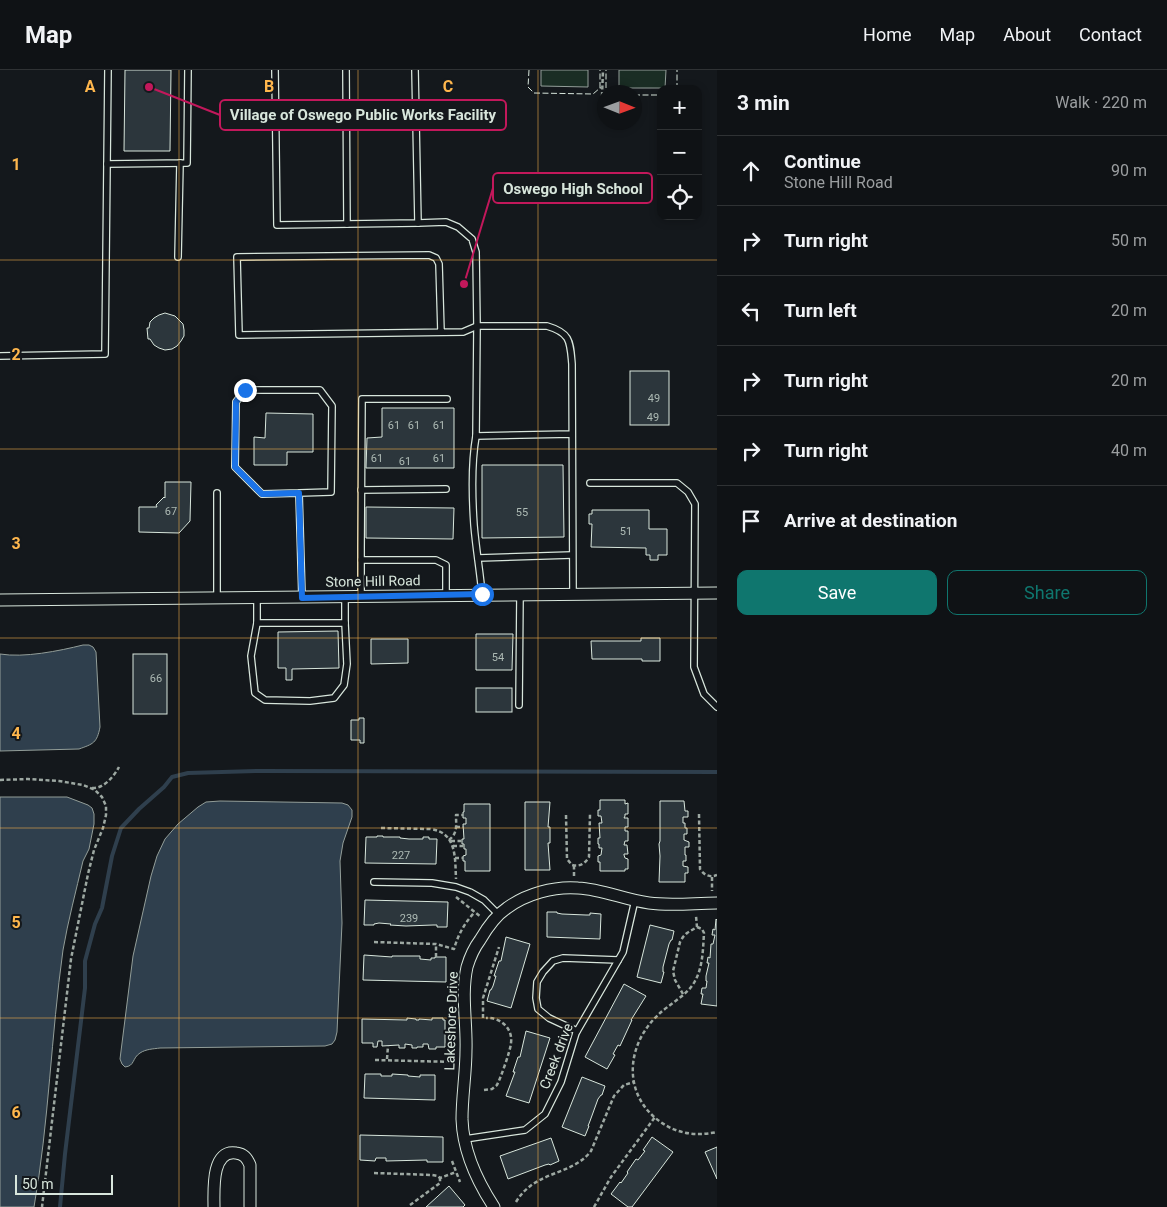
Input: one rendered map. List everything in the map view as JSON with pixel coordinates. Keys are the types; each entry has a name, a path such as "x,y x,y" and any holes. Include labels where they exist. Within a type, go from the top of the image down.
{"street":[{"name":"Stone Hill Road","path":"0,600 717,592"},
{"name":"Lakeshore Drive","path":"494,1207 484,1192 476,1174 465,1138 462,1120 466,1051 465,984 468,966 474,949 486,930 498,915 529,896 548,890 568,887 595,890 658,904 714,899"},
{"path":"214,1207 217,1166 224,1156 233,1152 244,1155 250,1165 250,1207"}],"lane":[{"path":"0,356 105,354 108,70"},
{"path":"107,164 187,163 188,70"},
{"path":"275,70 277,225 446,222 458,228 472,239 476,252 477,326 476,436 473,457 474,524 482,594"},
{"path":"346,70 348,224"},
{"path":"415,70 418,223"},
{"path":"178,257 180,163"},
{"path":"441,332 439,264 436,258 429,255 236,257 239,335 463,332 477,326 548,326 558,329 566,336 570,343 572,364 573,593"},
{"path":"245,390 320,390 332,406 331,492 299,493 262,494 235,467 236,402 245,390"},
{"path":"361,597 362,399 447,399"},
{"path":"476,436 572,434"},
{"path":"590,483 677,483 688,492 695,504 694,667 704,694 717,707"},
{"path":"361,490 446,489"},
{"path":"217,598 218,493"},
{"path":"299,493 302,598"},
{"path":"478,558 572,556"},
{"path":"361,560 436,560 446,564 446,595"},
{"path":"519,705 520,594"},
{"path":"257,597 257,623 251,656 255,693 265,700 310,700 334,698 344,686 346,664 345,597"},
{"path":"257,623 345,623"},
{"path":"374,882 432,883 456,887 484,900 498,915"},
{"name":"Creek drive","path":"465,1138 524,1130 545,1114 561,1082 577,1031 623,952 635,900"},
{"path":"577,1031 549,1018 538,1009 536,998 537,982 553,961 563,958 618,960"}],"path":[{"path":"602,85 603,70"},
{"path":"87,787 101,787 119,767"},
{"path":"0,780 59,781 83,785 95,790 102,797 106,806 103,828 94,850 88,874 71,959 42,1207"},
{"path":"566,815 567,859 574,865 583,864 589,857 590,814"},
{"path":"699,814 700,869 707,876 717,875"},
{"path":"450,840 456,827 456,815 463,815"},
{"path":"456,827 463,827"},
{"path":"381,828 435,829 450,840 453,846 456,880"},
{"path":"450,840 462,841"},
{"path":"453,846 464,846"},
{"path":"455,858 463,858"},
{"path":"574,865 574,880"},
{"path":"712,876 714,899"},
{"path":"456,893 457,899 461,900 483,919"},
{"path":"374,942 436,944 454,949 467,921 475,912"},
{"path":"696,912 697,927"},
{"path":"683,994 675,980 675,963 680,942 686,933 697,927"},
{"path":"697,927 702,929 704,933 701,964 695,982 651,1022 636,1046 632,1067 634,1082 640,1099 649,1112 662,1123 668,1127 690,1134 717,1132"},
{"path":"436,944 436,957"},
{"path":"484,1090 495,1087 499,1083 511,1043 510,1034 505,1025 493,1018 485,1018 483,998 499,947"},
{"path":"387,1060 388,1046"},
{"path":"376,1060 460,1062"},
{"path":"516,1202 533,1183 587,1157 614,1096 624,1085 634,1082"},
{"path":"594,1207 611,1177 655,1117"},
{"path":"452,1161 460,1182"},
{"path":"374,1173 432,1175 440,1178 456,1172"},
{"path":"410,1205 440,1183 440,1178"}],"green space":[{"path":"541,70 588,70 588,87 541,86"},
{"path":"619,70 666,70 665,85 657,85 657,88 642,88 642,85 619,85"}],"water":[{"path":"83,645 93,647 96,652 100,727 96,740 79,749 0,751 0,654 53,652"},
{"path":"0,797 67,797 88,805 92,808 94,814 89,849 83,861 63,950 43,1143 34,1207 0,1207"},
{"path":"206,802 342,803 348,805 352,810 352,817 343,843 340,861 342,923 337,1032 335,1040 332,1044 325,1046 152,1049 140,1053 130,1065 125,1067 120,1059 133,956 157,856 165,839 178,824"}],"building":[{"path":"125,70 171,70 170,151 124,151"},
{"path":"165,313 175,316 183,324 184,336 177,346 165,350 154,345 148,339 147,328 149,328 150,322 154,318"},
{"path":"630,371 669,371 669,425 630,425"},
{"path":"382,408 454,408 454,468 366,468 367,438 382,437"},
{"path":"266,413 313,414 313,452 287,452 287,465 254,465 254,437 265,438"},
{"path":"482,465 563,465 564,537 482,538"},
{"path":"165,482 191,482 190,521 179,533 139,532 139,507 157,507 156,505 165,498"},
{"path":"366,507 454,508 453,539 366,538"},
{"path":"592,510 649,510 649,529 667,529 667,555 658,555 658,560 650,560 650,555 646,555 646,548 591,547 592,524 589,524 589,514 592,514"},
{"path":"338,631 339,668 292,669 292,680 286,680 286,668 278,668 278,632"},
{"path":"476,634 513,634 512,670 476,670"},
{"path":"641,638 660,638 660,661 592,659 591,641 641,641"},
{"path":"371,639 408,639 408,663 371,664"},
{"path":"133,654 167,654 167,714 133,714"},
{"path":"476,688 512,688 512,712 476,712"},
{"path":"359,718 364,718 364,743 360,743 360,740 351,740 351,720 359,720"},
{"path":"600,800 625,800 625,804 628,803 628,814 625,814 624,818 628,818 628,827 625,827 625,831 628,831 628,841 625,841 624,845 627,845 628,854 624,855 628,859 628,869 625,869 625,871 600,871 598,856 601,855 602,848 599,848 598,838 600,838 599,823 602,823 601,816 598,816 598,810 600,810"},
{"path":"660,801 684,801 685,811 688,811 688,817 683,817 683,823 685,823 685,828 687,828 684,840 689,842 689,847 685,847 686,861 683,861 683,866 688,867 688,873 685,873 685,882 659,882"},
{"path":"525,802 550,802 548,827 550,827 550,843 548,843 550,870 525,870"},
{"path":"464,804 490,804 490,871 465,871 463,856 466,855 466,849 464,849 464,844 462,844 462,839 464,839 463,824 466,824 466,818 463,818"},
{"path":"377,836 409,839 429,837 429,839 437,839 436,864 365,863 366,837"},
{"path":"365,900 448,902 447,927 379,923 364,925"},
{"path":"547,912 586,915 590,915 590,913 601,914 600,939 547,937"},
{"path":"716,919 717,1006 701,1004 702,988 706,988 709,963 707,963 708,957 710,958 711,944 713,944 715,935 712,935 713,929 715,930"},
{"path":"650,925 674,931 663,967 664,972 661,983 637,977"},
{"path":"506,937 530,944 511,1008 487,1001 499,961 501,961"},
{"path":"364,955 420,956 420,959 431,960 431,958 435,957 446,957 446,982 363,980"},
{"path":"624,984 646,996 631,1020 620,1046 618,1045 607,1069 585,1057"},
{"path":"407,1018 432,1020 432,1018 443,1018 445,1020 445,1047 429,1049 428,1044 423,1044 423,1047 412,1048 412,1045 405,1044 405,1048 399,1048 399,1045 382,1046 382,1041 378,1041 377,1047 373,1047 373,1043 362,1043 362,1019 407,1020"},
{"path":"526,1031 550,1038 529,1103 506,1096 515,1072 513,1072 518,1057 520,1057"},
{"path":"365,1074 420,1077 420,1075 435,1075 435,1100 364,1098"},
{"path":"582,1077 605,1086 602,1095 598,1099 585,1136 562,1127"},
{"path":"360,1135 443,1137 443,1162 427,1162 427,1160 386,1161 386,1158 376,1158 375,1161 360,1160"},
{"path":"652,1137 673,1152 632,1207 628,1207 611,1194 621,1183 636,1159 638,1160 645,1151 643,1150"},
{"path":"551,1138 559,1161 508,1179 500,1156"},
{"path":"717,1147 717,1179 705,1152"},
{"path":"449,1186 465,1205 463,1207 426,1207"}],"waterway":[{"path":"60,1207 85,988 85,961 95,924 102,908 112,856 121,828 172,777 188,773 257,771 717,772"}],"fence":[{"path":"529,70 528,87 534,93 593,94 597,91"},
{"path":"600,70 600,85"},
{"path":"606,70 606,85"},
{"path":"677,70 677,85"},
{"path":"642,95 657,95"}],"place":[{"name":"Village of Oswego Public Works Facility","path":"149,87"},
{"name":"Oswego High School","path":"464,284"}],"route":[{"path":"245,390 236,402 235,467 262,494 299,493 302,598 482,594"}]}
